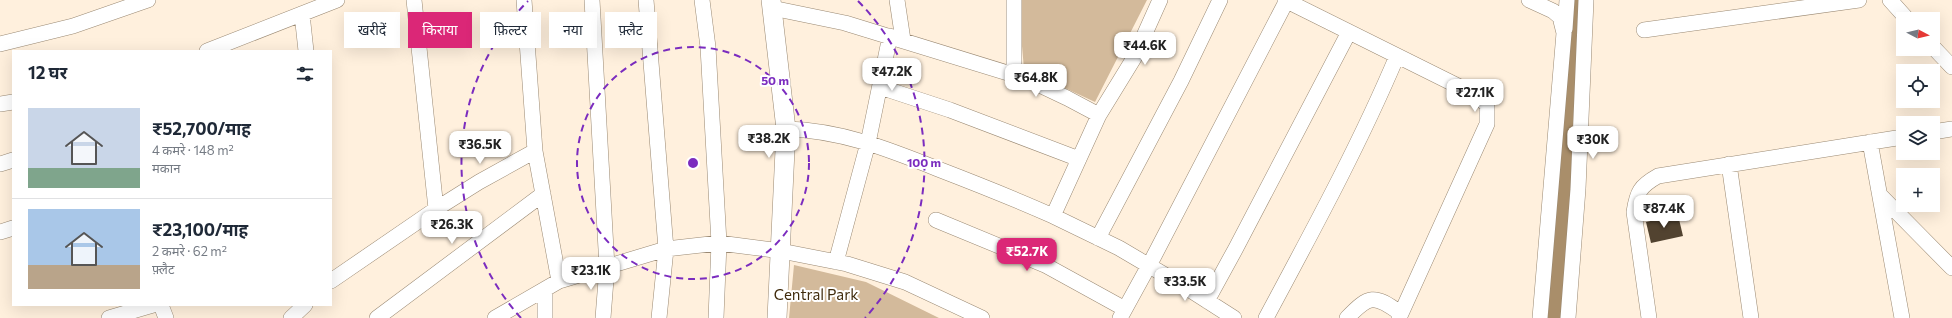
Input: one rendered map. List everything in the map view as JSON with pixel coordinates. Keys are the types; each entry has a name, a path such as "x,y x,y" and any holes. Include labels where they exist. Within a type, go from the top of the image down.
{"street":[{"path":"0,44 73,26 148,0"},
{"path":"210,50 336,0"},
{"path":"414,0 436,209"},
{"path":"524,0 536,151 558,281"},
{"path":"592,0 607,267 603,318"},
{"path":"646,0 666,249 659,318"},
{"path":"702,0 708,47 719,243 716,318"},
{"path":"836,262 868,143 880,87 897,38 898,0"},
{"path":"1014,0 1014,76"},
{"path":"1053,216 1099,115 1134,58 1160,0"},
{"path":"1098,238 1181,81 1220,0"},
{"path":"936,220 1045,265 1123,314 1150,265 1286,0 1478,96 1488,105 1487,124 1399,315 1383,301 1375,299 1362,302 1347,318"},
{"path":"1529,0 1553,11 1560,17 1564,33"},
{"path":"1540,318 1566,0"},
{"path":"1568,318 1578,189 1586,0"},
{"path":"1644,30 1859,0"},
{"path":"1890,0 1901,12"},
{"path":"777,318 786,130 771,4 897,38 1027,79 1099,115"},
{"path":"302,14 306,50"},
{"path":"1207,301 1240,241 1348,32"},
{"path":"1940,54 1952,67"},
{"path":"1266,318 1332,195 1378,101 1397,56"},
{"path":"880,87 950,110 1079,159"},
{"path":"0,104 12,102"},
{"path":"1940,131 1952,129"},
{"path":"786,130 810,130 848,136 1009,197 1053,216 1150,265 1234,318"},
{"path":"1649,318 1634,212 1636,197 1644,183 1658,176 1896,138"},
{"path":"1870,142 1902,318"},
{"path":"332,280 436,209 479,182 536,151"},
{"path":"0,164 12,160"},
{"path":"1729,164 1751,318"},
{"path":"377,318 543,194"},
{"path":"1880,195 1952,268"},
{"path":"0,232 12,228"},
{"path":"495,318 558,281 666,249 719,243 781,251 836,262 905,282 982,318"},
{"path":"545,289 545,318"},
{"path":"109,318 150,306"},
{"path":"161,306 166,318"},
{"path":"291,318 304,306"}],"green space":[{"path":"1018,0 1147,0 1095,102 1024,69"},
{"name":"Central Park","path":"794,265 866,282 939,318 789,318"}],"building":[{"path":"1678,215 1683,236 1651,243 1646,222"}],"waterway":[{"path":"1553,318 1577,0"}]}
